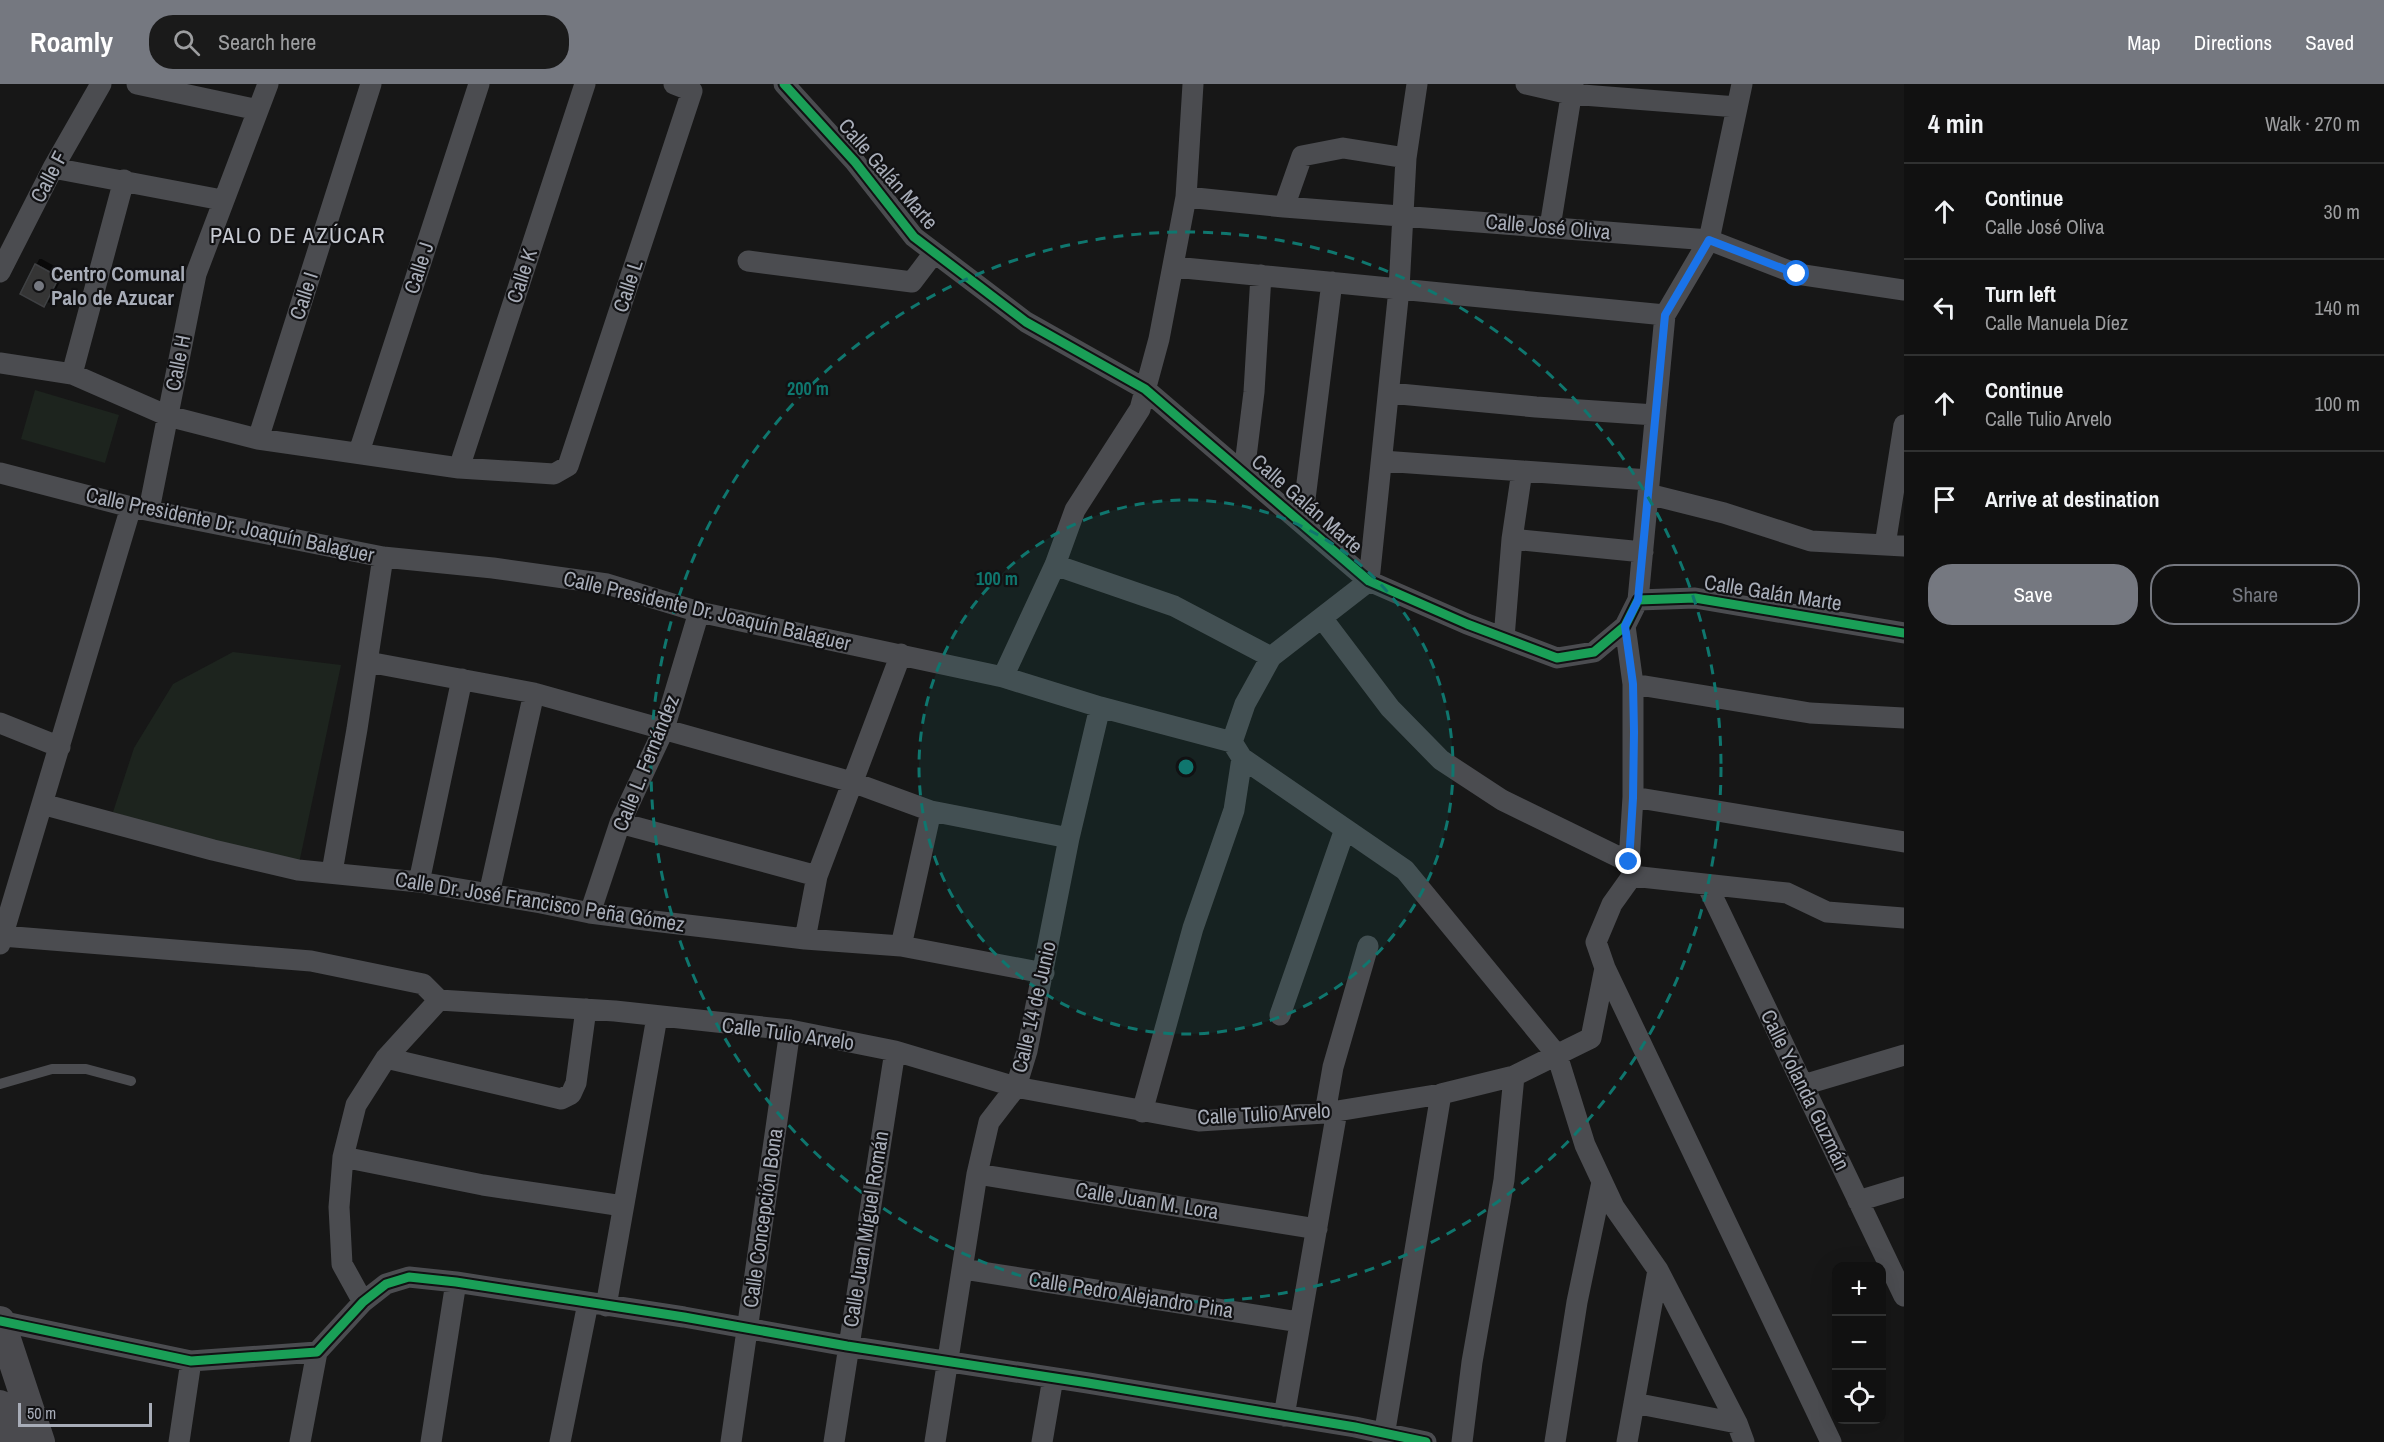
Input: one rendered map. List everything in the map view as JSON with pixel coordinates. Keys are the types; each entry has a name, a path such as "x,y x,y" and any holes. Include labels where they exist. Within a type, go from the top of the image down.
{"main road":[{"path":"0,1321 40,1442"},
{"path":"0,1405 12,1442"}],"street":[{"name":"Calle F","path":"0,272 53,168 101,84"},
{"path":"137,84 258,110"},
{"name":"Calle H","path":"1,940 60,747 140,509 168,416 196,274 222,200 268,84"},
{"name":"Calle I","path":"258,439 371,84"},
{"name":"Calle J","path":"359,452 479,84"},
{"name":"Calle K","path":"459,468 585,84"},
{"name":"Calle Galán Marte","path":"784,84 855,162 914,237 1026,322 1145,389 1369,581 1557,658 1594,652 1625,626 1638,600 1695,598 1904,633"},
{"path":"1003,677 1054,565 1075,510 1140,410 1159,339 1186,197 1193,84"},
{"path":"1142,1112 1193,928 1234,810 1237,750 1245,704 1271,657 1369,581 1399,289 1406,159 1416,84"},
{"path":"1526,84 1737,106"},
{"path":"1638,600 1665,315 1709,240 1742,84"},
{"name":"Calle L","path":"459,468 555,474 568,466 683,88"},
{"path":"1550,227 1572,89"},
{"path":"1284,207 1302,156 1343,148 1406,159"},
{"path":"53,168 222,200"},
{"path":"72,374 124,180"},
{"name":"Calle José Oliva","path":"1186,197 1284,207 1709,240 1797,274 1904,290"},
{"path":"748,261 912,282 934,252"},
{"path":"1174,267 1665,315"},
{"path":"1244,473 1254,392 1261,275"},
{"path":"1302,523 1332,282"},
{"path":"0,363 72,374 168,416 258,439 459,468"},
{"path":"1389,393 1654,415"},
{"path":"1382,461 1522,471 1648,487 1811,541 1894,545 1904,425"},
{"path":"1504,638 1512,539 1522,471"},
{"name":"Calle Presidente Dr. Joaquín Balaguer","path":"0,473 140,509 383,557 493,568 607,584 699,612 1003,677 1237,750 1405,870 1557,1055 1585,1145 1614,1207 1658,1270 1741,1432"},
{"path":"1512,539 1643,552"},
{"path":"332,872 368,662 383,557"},
{"path":"1054,565 1173,606 1271,657"},
{"name":"Calle L. Fernández","path":"590,913 620,823 664,729 699,612"},
{"path":"1322,618 1390,708 1441,760 1502,800 1631,869 1707,885 1787,893 1827,912 1904,918"},
{"path":"1625,626 1633,684 1631,869"},
{"path":"805,939 817,876 901,654"},
{"path":"368,662 534,693 852,783 931,811 1069,838"},
{"path":"419,882 462,679"},
{"path":"1633,684 1810,713 1904,718"},
{"path":"489,894 534,693"},
{"name":"Calle 14 de Junio","path":"935,1442 977,1174 989,1122 1016,1087 1027,1051 1069,838 1100,706"},
{"path":"0,723 60,747"},
{"path":"1633,798 1904,842"},
{"name":"Calle Dr. José Francisco Peña Gómez","path":"42,804 213,850 287,867 419,882 590,913 805,939 901,946 1044,973"},
{"path":"901,946 931,811"},
{"path":"620,823 817,876"},
{"path":"1280,1015 1345,829"},
{"name":"Calle Tulio Arvelo","path":"439,1000 586,1009 790,1030 895,1051 1016,1087 1199,1121 1331,1112 1441,1094 1514,1076 1591,1038 1605,968 1596,942 1612,904 1631,869"},
{"name":"Calle Yolanda Guzmán","path":"1707,885 1904,1296"},
{"path":"1,940 311,961 423,984 439,1000 386,1058 356,1105 343,1156 339,1207 342,1264 363,1302"},
{"path":"1284,1416 1317,1229 1331,1112 1333,1067 1368,946"},
{"path":"1605,968 1831,1442"},
{"path":"386,1058 561,1099 571,1094 576,1083 586,1009"},
{"path":"560,1442 623,1206 657,1017"},
{"name":"Calle Concepción Bona","path":"731,1442 790,1030"},
{"name":"Calle Juan Miguel Román","path":"834,1442 847,1346 895,1051"},
{"path":"1803,1085 1904,1055"},
{"path":"1462,1442 1472,1362 1504,1180 1514,1076"},
{"path":"1384,1437 1441,1094"},
{"path":"343,1156 483,1185 623,1206"},
{"name":"Calle Juan M. Lora","path":"977,1174 1317,1229"},
{"path":"1555,1442 1576,1302 1602,1182"},
{"path":"1858,1202 1904,1187"},
{"name":"Calle Pedro Alejandro Pina","path":"963,1269 1299,1322"},
{"path":"1627,1442 1658,1270"},
{"path":"300,1442 317,1352 363,1302 386,1284 409,1277 456,1282 847,1346 947,1360 1284,1416 1384,1437 1426,1442"},
{"path":"431,1442 456,1282"},
{"path":"0,1321 191,1361 317,1352"},
{"path":"179,1442 191,1361"},
{"path":"1042,1442 1053,1378"},
{"path":"1634,1403 1741,1432"}],"lane":[{"path":"0,1084 52,1069 86,1069 131,1081"}],"shaded area":[{"path":"35,390 119,415 105,463 21,439"},
{"path":"233,652 341,665 297,873 113,812 134,748 173,684"}],"building":[{"name":"Centro Comunal Palo de Azucar","path":"35,264 59,277 44,307 20,294"}],"cycle path":[{"path":"784,84 855,162 914,237 1026,322 1145,389 1369,581 1467,624 1557,658 1594,652 1625,626 1638,600 1695,598 1904,633"},
{"path":"0,1321 191,1361 317,1352 363,1302 386,1284 409,1277 456,1282 684,1317 847,1346 1355,1427 1426,1442"}],"place":[{"name":"Centro Comunal Palo de Azucar","path":"39,286"}],"district":[{"name":"PALO DE AZÚCAR","path":"298,235"}],"route":[{"path":"1629,862 1634,732 1633,684 1625,626 1638,600 1665,315 1709,240 1797,274"}]}
